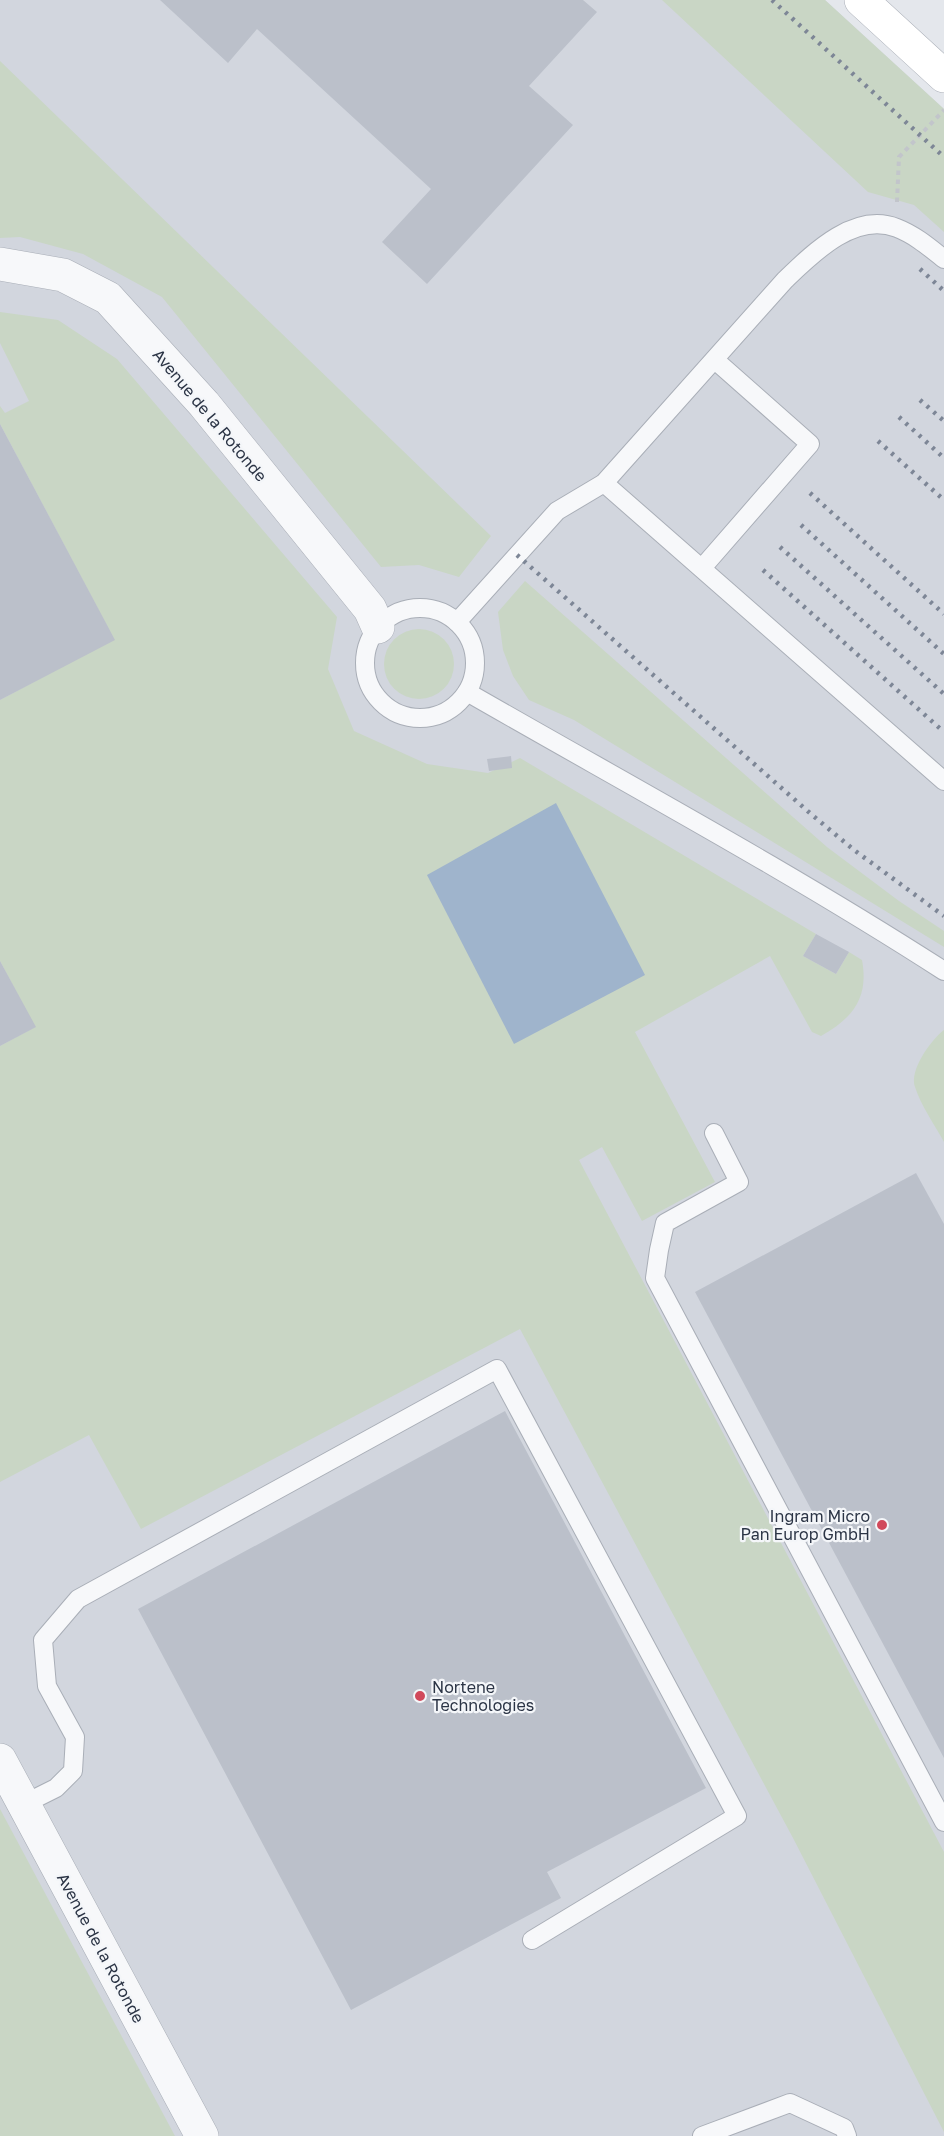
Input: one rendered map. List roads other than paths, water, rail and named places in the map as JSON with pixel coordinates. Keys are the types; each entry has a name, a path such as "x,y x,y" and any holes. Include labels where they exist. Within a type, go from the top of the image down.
{"street":[{"path":"861,0 944,76"},
{"name":"Avenue de la Rotonde","path":"0,264 63,275 108,298 204,404 370,609 378,627"},
{"name":"Avenue de la Rotonde","path":"0,1760 202,2136"}],"lane":[{"path":"457,622 557,511 604,483 785,280 813,253 841,234 872,224 895,227 920,240 944,259"},
{"path":"702,568 810,444 715,360"},
{"path":"604,483 944,781"},
{"path":"424,608 441,611 457,622 468,635 474,654 474,674 466,692 453,707 435,716 415,717 396,712 380,700 369,684 365,664 368,644 378,627 391,616 407,609 424,608"},
{"path":"466,692 778,869 858,916 944,971"},
{"path":"714,1133 739,1182 665,1223 655,1278 944,1822"},
{"path":"24,1804 56,1788 73,1771 75,1737 47,1686 43,1640 78,1599 497,1368 737,1816 532,1940"},
{"path":"702,2136 790,2103 844,2128 847,2136"}],"water":[{"path":"556,803 645,975 514,1044 427,875"}],"railway":[{"path":"772,0 944,157"},
{"path":"920,269 944,291"},
{"path":"920,400 944,421"},
{"path":"899,417 944,458"},
{"path":"878,441 944,500"},
{"path":"810,493 944,614"},
{"path":"801,525 944,654"},
{"path":"780,547 944,694"},
{"path":"517,555 811,814 854,850 944,916"},
{"path":"763,570 944,732"}],"place":[{"name":"Ingram Micro Pan Europ GmbH","path":"882,1525"},
{"name":"Nortene Technologies","path":"420,1696"}]}
